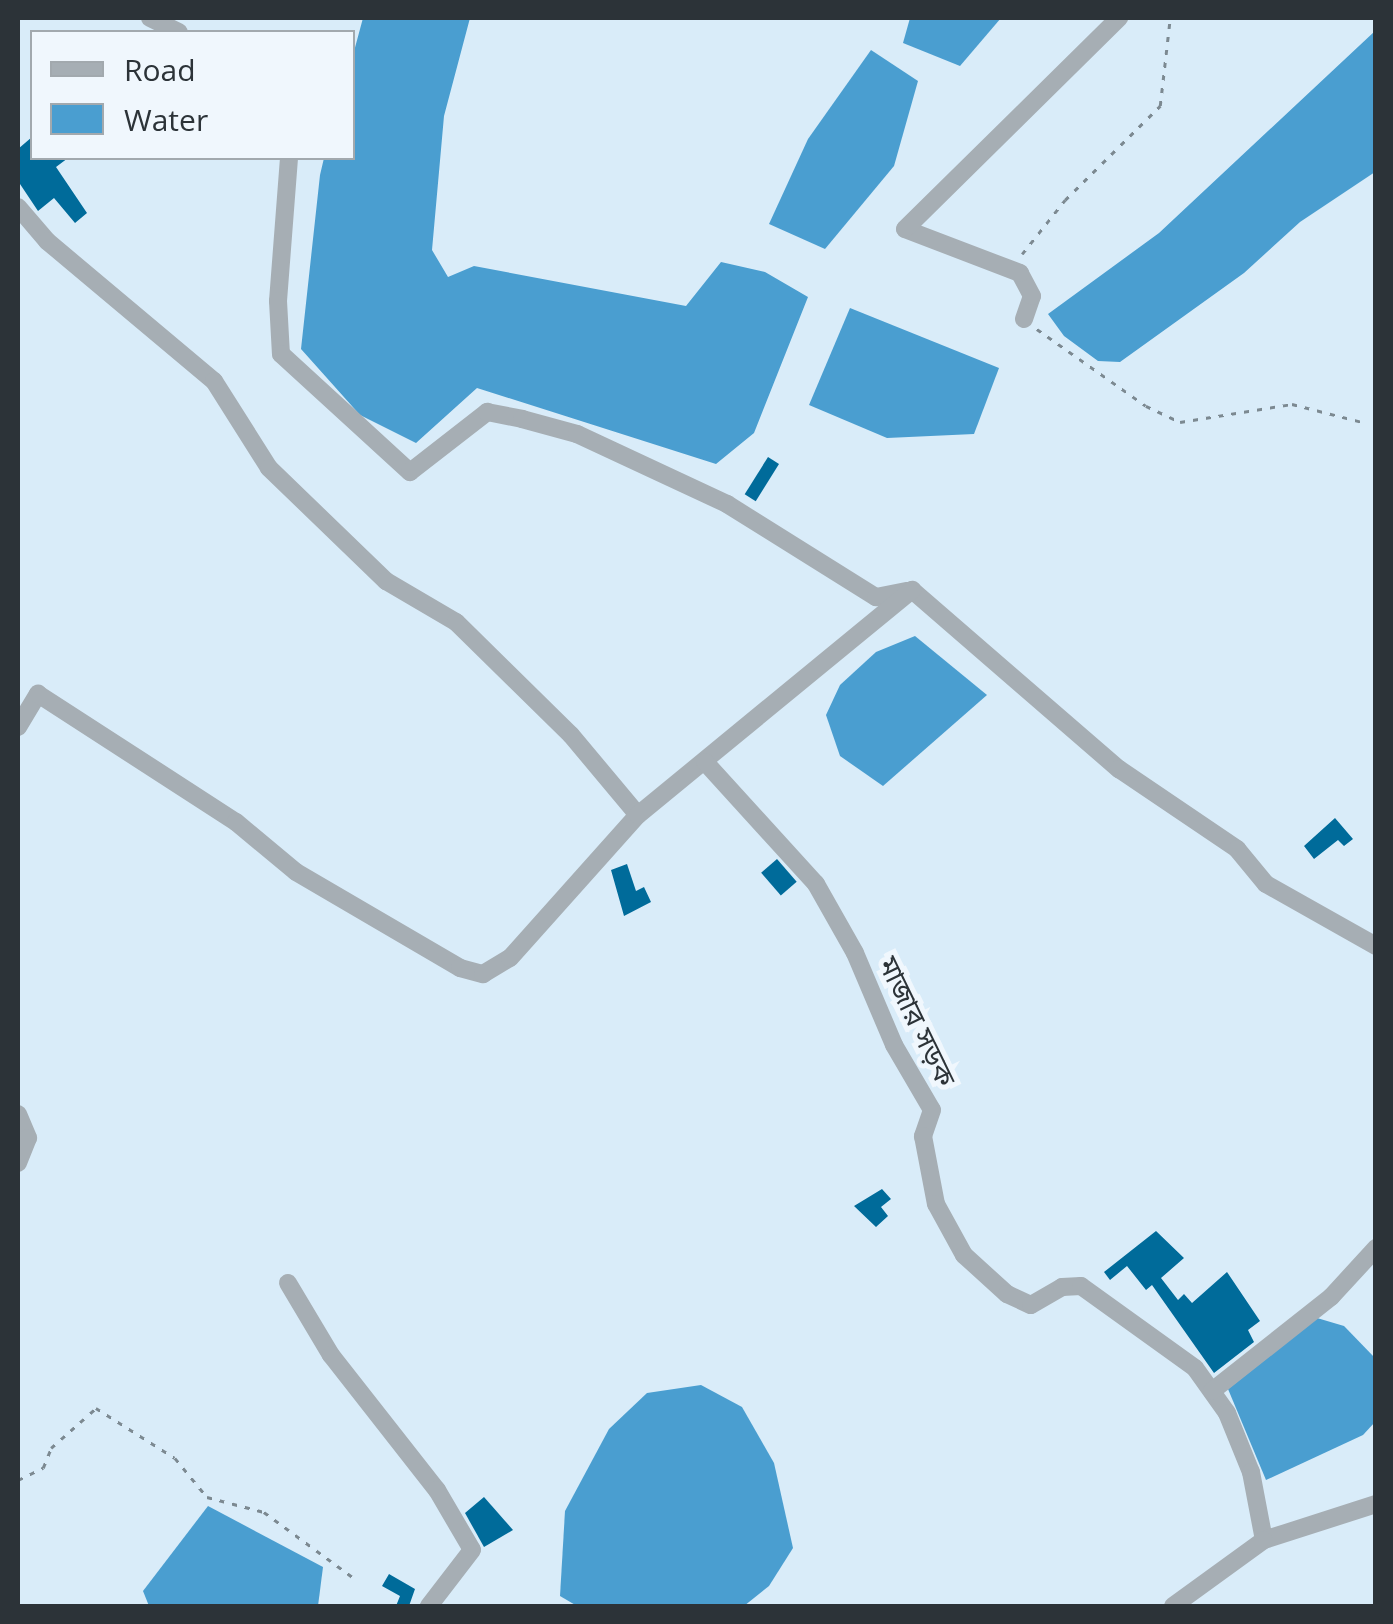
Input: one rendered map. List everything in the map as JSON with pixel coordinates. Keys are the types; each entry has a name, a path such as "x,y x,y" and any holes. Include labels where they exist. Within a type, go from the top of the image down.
{"street":[{"path":"150,18 175,30"},
{"path":"1024,318 1032,296 1020,273 905,229 1118,18"},
{"path":"289,160 278,302 281,354 410,472 487,412 522,418 578,434 726,504 876,597 912,590"},
{"path":"18,207 47,241 214,381 270,468 386,580 456,622 570,735 638,815"},
{"path":"18,727 38,694 236,822 296,872 460,968 483,974 510,958 638,815 912,590"},
{"path":"912,590 1119,769 1237,849 1266,884 1376,946"},
{"name":"মাজার সড়ক","path":"705,762 816,884 932,1110 923,1136 936,1204 964,1255 1008,1294 1031,1306 1062,1287 1081,1286 1196,1368 1212,1391 1252,1472 1264,1540"},
{"path":"18,1114 28,1138 18,1163"},
{"path":"1212,1391 1332,1297 1376,1248"},
{"path":"288,1282 330,1355 437,1490 472,1550 430,1606"},
{"path":"1173,1606 1264,1540 1376,1504"}],"path":[{"path":"1020,273 1022,252 1065,200 1160,106 1170,18"},
{"path":"1024,318 1146,406 1180,422 1292,404 1362,422"},
{"path":"18,1480 43,1468 51,1448 96,1408 175,1458 207,1497 264,1512 354,1578"}],"water":[{"path":"363,18 470,18 444,116 432,250 448,277 474,266 686,306 721,262 765,272 808,297 754,433 716,464 477,388 416,443 360,415 301,349 324,160 355,160 355,48"},
{"path":"910,18 1001,18 960,66 903,43"},
{"path":"1375,31 1375,172 1300,222 1244,273 1120,362 1098,361 1064,336 1048,314 1159,233"},
{"path":"871,50 918,81 894,166 825,249 769,224 808,139"},
{"path":"850,308 999,368 974,434 887,438 809,405"},
{"path":"915,636 987,695 883,786 840,756 826,715 840,685 876,652"},
{"path":"1317,1318 1344,1326 1375,1358 1375,1422 1363,1435 1266,1480 1228,1389"},
{"path":"701,1385 742,1407 774,1463 793,1548 769,1586 744,1606 577,1606 560,1596 565,1511 609,1429 647,1393"},
{"path":"208,1506 323,1567 318,1606 149,1606 143,1591"}],"building":[{"path":"30,139 30,160 65,160 56,167 87,213 75,223 54,198 38,211 18,181 18,149"},
{"path":"768,457 779,464 756,501 745,494"},
{"path":"1335,818 1353,839 1344,846 1338,840 1314,859 1304,846"},
{"path":"777,859 797,882 781,895 761,873"},
{"path":"627,864 636,891 644,887 651,902 624,916 611,870"},
{"path":"882,1189 891,1199 881,1207 888,1216 876,1227 854,1206"},
{"path":"1156,1231 1184,1258 1161,1278 1178,1300 1184,1294 1192,1303 1227,1272 1260,1321 1248,1330 1254,1342 1214,1373 1152,1285 1146,1290 1127,1266 1110,1280 1104,1272"},
{"path":"484,1497 513,1530 484,1547 465,1513"},
{"path":"389,1574 415,1589 409,1606 396,1606 400,1596 382,1586"}]}
